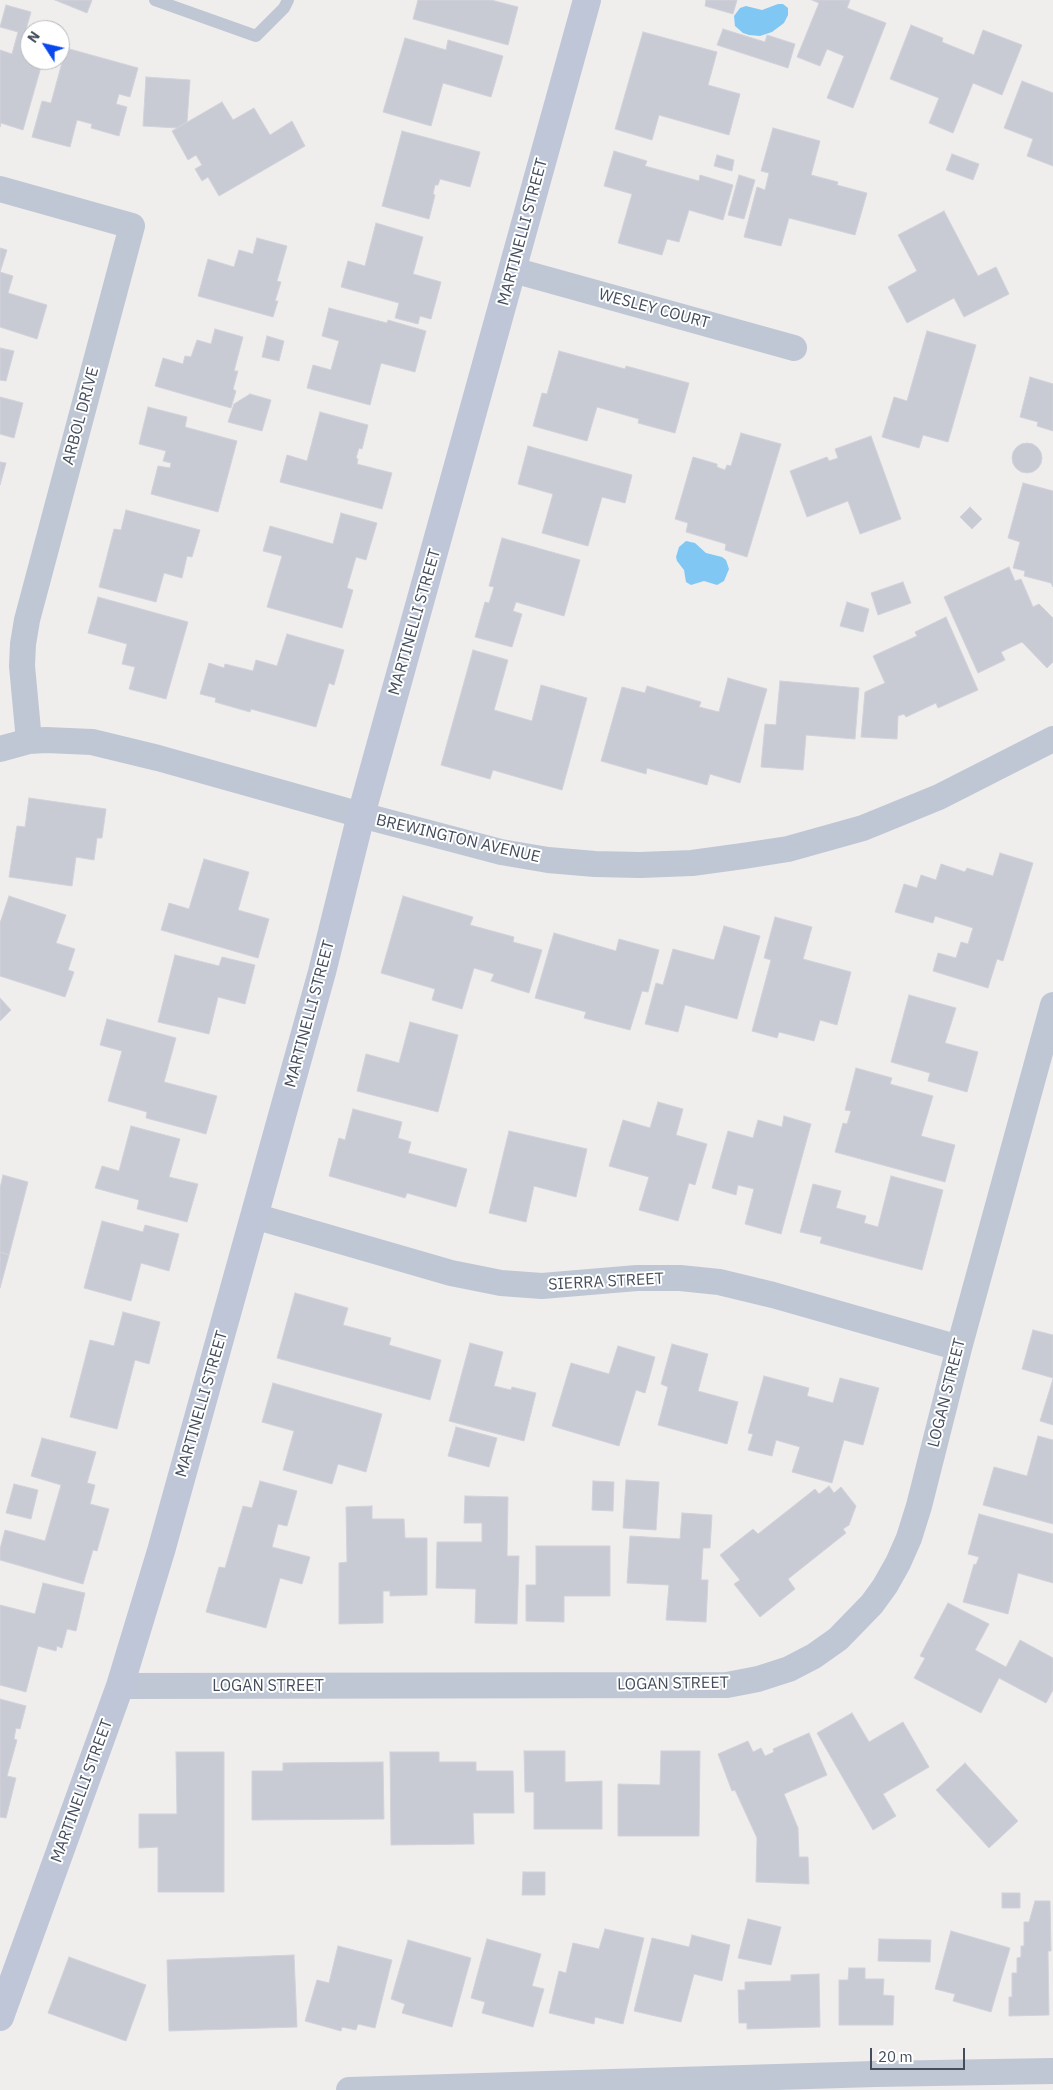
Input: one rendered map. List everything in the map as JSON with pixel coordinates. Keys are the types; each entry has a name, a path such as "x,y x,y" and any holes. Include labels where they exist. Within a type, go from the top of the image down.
{"street":[{"name":"MARTINELLI STREET","path":"0,2017 120,1686 164,1541 322,972 361,815 587,0"},
{"name":"ARBOL DRIVE","path":"0,190 132,226 27,620 22,666 29,741"},
{"name":"WESLEY COURT","path":"513,270 794,348"},
{"name":"BREWINGTON AVENUE","path":"0,749 29,741 63,740 92,742 501,852 548,860 604,864 692,863 788,848 863,828 939,797 1053,739"},
{"name":"LOGAN STREET","path":"120,1686 727,1685 758,1679 789,1669 814,1656 844,1633 872,1604 886,1586 898,1563 919,1506 958,1348 1053,1005"},
{"name":"SIERRA STREET","path":"254,1216 451,1273 501,1284 542,1286 637,1278 680,1278 719,1282 773,1295 958,1348"},
{"path":"349,2090 1016,2080 1053,2071"}],"lane":[{"path":"155,0 256,36 284,8 288,0"}],"water":[{"path":"783,4 788,8 788,15 784,23 772,32 760,36 749,35 743,33 735,26 734,16 740,8 746,6 762,10"},
{"path":"686,541 695,543 706,553 722,557 726,560 729,569 724,581 717,585 704,581 691,585 686,582 684,570 676,557 679,547"}],"building":[{"path":"55,0 92,0 87,13"},
{"path":"418,0 491,0 518,7 508,45 413,19"},
{"path":"706,0 737,0 733,14 705,6"},
{"path":"812,0 850,0 847,8 886,23 853,108 827,98 844,56 827,49 820,66 797,57 819,3"},
{"path":"6,5 31,12 29,20 20,20 20,70 40,70 23,130 1,123 0,127 0,50 12,54 18,32 0,27"},
{"path":"911,25 943,38 942,42 974,55 983,30 1022,45 1002,95 973,83 953,133 929,123 939,98 890,79"},
{"path":"723,29 765,42 767,35 795,44 788,68 717,45"},
{"path":"643,32 717,52 708,85 740,94 729,135 659,115 652,140 615,129"},
{"path":"405,38 446,50 448,40 503,56 491,97 443,83 431,126 383,112"},
{"path":"70,49 138,68 130,97 119,94 116,104 127,107 119,136 91,128 92,124 77,120 70,147 32,137 42,101 51,103 60,70 70,70"},
{"path":"146,77 190,80 187,122 177,128 143,126"},
{"path":"1022,81 1053,93 1053,166 1027,156 1033,139 1004,128"},
{"path":"222,102 233,120 254,108 270,135 292,121 305,146 219,196 208,177 202,181 195,169 202,165 196,155 188,160 172,131"},
{"path":"773,128 820,141 811,175 838,182 837,185 867,193 855,235 789,218 781,246 744,237 757,187 765,190 769,173 761,171"},
{"path":"402,131 480,152 470,187 440,179 438,185 435,185 433,194 435,195 429,219 382,206"},
{"path":"614,151 647,161 645,166 699,181 700,175 733,185 723,220 689,210 679,242 667,239 662,255 618,243 632,194 604,186"},
{"path":"952,154 979,164 973,180 946,170"},
{"path":"717,155 734,160 732,171 714,166"},
{"path":"739,175 755,180 744,219 728,215"},
{"path":"944,211 978,276 996,267 1009,294 964,317 954,298 907,323 888,287 917,271 898,235"},
{"path":"376,223 423,237 413,274 441,282 431,319 420,316 418,324 395,318 399,303 341,287 348,261 365,266"},
{"path":"257,238 287,246 277,281 281,282 275,301 278,301 273,317 198,296 208,259 234,267 239,250 253,254"},
{"path":"0,248 7,250 0,272"},
{"path":"0,272 13,276 8,293 47,305 37,339 0,327"},
{"path":"329,308 387,323 388,320 426,331 415,372 381,363 370,405 307,388 313,365 331,370 339,341 322,336"},
{"path":"215,329 243,337 234,371 238,371 233,389 236,391 231,408 155,386 163,358 183,364 185,356 191,357 197,340 211,344"},
{"path":"927,331 976,345 948,442 923,435 919,448 882,437 894,397 907,401"},
{"path":"267,336 284,341 279,361 262,357"},
{"path":"0,348 14,351 6,381 0,380"},
{"path":"559,351 625,369 626,366 689,383 675,433 638,423 639,419 597,407 587,441 533,426 542,393 547,394"},
{"path":"1030,377 1053,384 1053,431 1037,426 1038,422 1020,417"},
{"path":"250,394 271,400 262,431 228,422 234,404"},
{"path":"0,397 23,403 14,438 0,434"},
{"path":"148,407 187,417 185,427 237,441 218,512 151,494 158,466 170,468 171,463 163,461 166,451 139,444"},
{"path":"320,412 368,425 362,449 359,448 356,458 358,459 357,464 392,473 382,509 280,482 287,455 307,461"},
{"path":"741,433 781,444 747,557 725,550 726,544 686,532 688,523 675,519 693,457 717,464 717,467 725,470 727,465 731,466"},
{"path":"871,436 901,519 860,534 848,501 807,517 790,471 827,457 829,461 838,458 835,449"},
{"path":"1027,443 1038,447 1042,458 1038,469 1027,473 1016,469 1012,458 1016,447"},
{"path":"528,446 632,475 625,503 602,497 588,546 542,533 553,494 518,484"},
{"path":"0,462 6,463 0,485"},
{"path":"1023,483 1053,491 1053,587 1051,583 1024,576 1025,571 1013,568 1020,542 1008,538"},
{"path":"970,507 982,519 972,529 960,517"},
{"path":"126,510 200,530 192,557 187,556 182,578 164,573 156,602 99,587 114,529 121,530"},
{"path":"341,513 377,523 366,560 356,557 347,588 353,590 342,628 267,607 282,556 263,551 270,526 333,544"},
{"path":"502,538 580,560 564,616 516,602 513,611 522,614 512,647 475,637 485,602 489,603 494,587 489,586"},
{"path":"1009,567 1015,581 1021,579 1033,607 1039,604 1053,618 1053,662 1047,668 1022,642 1001,652 1005,660 978,673 944,597"},
{"path":"903,582 911,603 878,615 871,593"},
{"path":"98,597 188,622 166,699 129,689 135,667 122,664 127,644 88,633"},
{"path":"847,602 869,609 863,632 840,626"},
{"path":"946,617 978,690 938,708 936,703 906,717 904,714 898,716 897,739 861,737 865,692 885,683 873,656 917,636 915,632"},
{"path":"287,634 344,650 334,685 329,683 316,727 251,709 250,712 215,702 216,698 200,694 209,663 224,668 225,664 253,671 256,660 277,666"},
{"path":"473,650 508,660 494,710 532,721 541,685 587,698 562,790 493,770 490,779 441,765"},
{"path":"728,678 767,689 740,783 710,774 707,785 647,768 646,774 601,761 622,687 645,693 647,686 701,702 699,707 719,712"},
{"path":"780,681 859,688 855,739 806,735 803,770 761,767 765,724 776,725"},
{"path":"29,798 106,809 102,838 97,838 94,860 76,857 72,886 9,877 17,826 25,827"},
{"path":"1000,853 1033,863 1003,961 997,959 988,988 933,971 938,953 956,958 961,942 968,944 973,928 935,916 933,923 895,912 904,884 917,888 921,875 936,880 941,864 965,872 967,868 993,876"},
{"path":"204,859 249,872 238,910 269,919 258,958 161,930 169,903 189,909"},
{"path":"9,896 66,915 56,943 75,949 68,970 74,972 65,997 0,976 0,923"},
{"path":"403,896 473,917 470,925 514,937 513,942 542,950 529,993 491,981 494,974 474,968 462,1009 432,1000 435,989 381,973"},
{"path":"775,917 812,927 803,959 851,972 837,1025 820,1020 814,1041 779,1032 777,1038 752,1031 771,960 764,958"},
{"path":"724,926 760,936 737,1019 685,1005 678,1032 645,1024 656,983 663,985 673,949 714,960"},
{"path":"554,933 616,951 619,939 659,950 648,992 642,991 630,1030 584,1018 586,1012 535,998"},
{"path":"175,955 219,966 222,957 255,965 245,1004 218,997 209,1034 158,1022"},
{"path":"909,995 956,1008 945,1043 978,1052 967,1092 928,1081 930,1073 891,1062"},
{"path":"0,998 11,1010 0,1021"},
{"path":"107,1019 176,1038 164,1082 217,1096 206,1134 146,1118 147,1112 108,1101 122,1051 100,1045"},
{"path":"410,1022 458,1035 438,1112 357,1091 366,1054 399,1063"},
{"path":"856,1068 892,1078 890,1084 933,1096 921,1136 955,1145 945,1182 835,1152 843,1123 847,1124 851,1111 845,1110"},
{"path":"658,1102 683,1109 676,1135 707,1144 695,1185 689,1183 678,1221 639,1210 649,1177 609,1166 623,1120 650,1128"},
{"path":"353,1109 402,1122 398,1138 411,1142 408,1153 467,1169 456,1207 407,1193 405,1198 329,1176 339,1138 345,1140"},
{"path":"784,1116 811,1124 781,1234 745,1224 754,1189 738,1185 736,1195 712,1188 728,1131 753,1138 758,1120 782,1127"},
{"path":"131,1126 180,1139 169,1177 198,1184 187,1222 137,1209 139,1200 95,1188 102,1166 119,1171"},
{"path":"509,1131 587,1149 576,1197 534,1186 526,1222 489,1213"},
{"path":"3,1175 28,1182 9,1255 0,1252 0,1188"},
{"path":"891,1176 943,1190 922,1270 820,1243 822,1237 800,1232 813,1184 841,1191 836,1208 866,1216 864,1223 878,1227"},
{"path":"102,1221 143,1232 145,1225 179,1234 169,1271 141,1263 131,1301 84,1288"},
{"path":"0,1252 9,1255 0,1288"},
{"path":"295,1293 348,1308 343,1325 391,1338 389,1345 441,1360 430,1400 277,1358"},
{"path":"123,1312 160,1322 149,1364 135,1360 117,1429 70,1417 90,1340 114,1346"},
{"path":"1033,1330 1053,1335 1053,1378 1022,1369"},
{"path":"470,1343 503,1352 494,1386 511,1390 512,1387 536,1393 524,1441 449,1421"},
{"path":"672,1344 708,1354 698,1391 738,1402 727,1444 658,1425 668,1387 661,1384"},
{"path":"618,1346 655,1357 645,1393 636,1390 619,1446 552,1426 571,1363 609,1374"},
{"path":"764,1376 809,1388 807,1396 833,1403 840,1378 879,1388 863,1445 844,1440 832,1483 792,1472 800,1447 776,1440 772,1456 748,1450 753,1434 748,1433"},
{"path":"1053,1379 1053,1425 1040,1421"},
{"path":"273,1383 382,1414 366,1472 338,1464 332,1484 283,1470 294,1431 262,1422"},
{"path":"456,1427 497,1438 489,1467 448,1456"},
{"path":"1038,1436 1053,1440 1053,1524 983,1505 994,1467 1027,1476"},
{"path":"42,1438 96,1452 87,1483 95,1485 90,1504 109,1509 97,1551 93,1550 83,1584 0,1560 0,1549 5,1530 45,1541 61,1485 31,1476"},
{"path":"626,1480 659,1482 656,1530 623,1528"},
{"path":"260,1481 297,1491 287,1526 278,1524 272,1547 310,1557 302,1584 280,1578 266,1628 206,1612 219,1567 225,1568 243,1506 252,1508"},
{"path":"593,1481 614,1482 613,1511 592,1510"},
{"path":"14,1484 38,1490 31,1519 6,1513"},
{"path":"829,1486 834,1493 841,1487 856,1506 849,1525 843,1529 846,1533 788,1579 795,1589 760,1617 734,1584 740,1580 720,1555 753,1529 758,1534 815,1489 819,1494"},
{"path":"465,1496 508,1497 507,1556 519,1556 517,1624 475,1623 476,1589 436,1588 437,1542 482,1542 482,1523 464,1523"},
{"path":"372,1506 372,1519 404,1519 405,1538 427,1538 427,1595 390,1596 390,1591 383,1591 383,1623 339,1624 339,1563 347,1562 346,1507"},
{"path":"682,1513 712,1515 710,1548 703,1548 701,1580 708,1580 706,1622 666,1620 669,1585 627,1583 630,1536 680,1539"},
{"path":"979,1514 1053,1534 1053,1583 1018,1573 1008,1614 963,1602 974,1564 976,1565 979,1557 968,1554"},
{"path":"536,1546 610,1546 610,1596 564,1596 564,1622 526,1621 526,1585 536,1585"},
{"path":"43,1583 85,1593 76,1631 67,1629 62,1648 57,1646 56,1651 38,1646 26,1692 0,1685 0,1605 35,1614"},
{"path":"948,1603 989,1624 975,1650 1006,1667 1020,1640 1053,1658 1053,1690 1046,1703 999,1678 981,1713 914,1678 925,1658 920,1656"},
{"path":"0,1699 26,1706 20,1729 16,1728 14,1739 17,1740 7,1776 16,1778 6,1818 0,1817"},
{"path":"852,1713 869,1742 903,1722 929,1767 883,1794 896,1816 873,1830 817,1733"},
{"path":"809,1733 827,1775 784,1794 798,1828 799,1857 808,1857 809,1884 756,1882 757,1838 735,1790 732,1791 718,1754 748,1741 753,1752 761,1748 765,1756 774,1752 773,1749"},
{"path":"524,1751 565,1751 565,1782 602,1781 602,1829 534,1829 534,1792 525,1792"},
{"path":"661,1751 700,1751 699,1836 618,1836 618,1784 660,1785"},
{"path":"176,1752 224,1752 224,1892 158,1892 158,1847 139,1848 139,1814 177,1814"},
{"path":"390,1752 439,1752 439,1762 476,1762 476,1771 513,1771 514,1813 473,1813 474,1844 391,1845"},
{"path":"383,1762 384,1819 252,1820 252,1771 283,1771 283,1763"},
{"path":"965,1763 1018,1821 989,1848 936,1790"},
{"path":"523,1872 545,1872 545,1895 522,1895"},
{"path":"1002,1893 1020,1893 1020,1908 1002,1908"},
{"path":"1035,1901 1050,1901 1051,1951 1048,1951 1049,2015 1009,2016 1009,1997 1012,1997 1012,1973 1017,1973 1017,1958 1021,1957 1021,1946 1024,1946 1024,1922 1029,1922"},
{"path":"748,1919 781,1927 771,1965 738,1958"},
{"path":"605,1929 644,1938 623,2024 595,2017 594,2024 549,2013 559,1971 566,1973 573,1943 599,1949"},
{"path":"951,1931 1010,1948 991,2012 953,2001 955,1994 935,1989"},
{"path":"692,1935 730,1945 722,1981 694,1974 681,2022 634,2011 652,1938 689,1947"},
{"path":"487,1939 541,1954 532,1986 544,1989 533,2027 482,2013 485,2002 471,1998"},
{"path":"879,1939 931,1940 930,1962 878,1961"},
{"path":"408,1940 471,1958 452,2027 402,2013 405,2004 391,1999"},
{"path":"338,1946 392,1960 375,2028 358,2024 356,2030 342,2027 341,2031 305,2021 317,1980 329,1983"},
{"path":"294,1955 297,2027 169,2031 167,1960"},
{"path":"69,1957 146,1985 126,2041 48,2013"},
{"path":"849,1968 865,1968 865,1979 884,1979 883,1995 894,1996 893,2025 839,2025 839,1980 848,1980"},
{"path":"819,1974 820,2027 747,2029 747,2023 739,2023 738,1990 745,1990 745,1982 791,1981 791,1975"}]}
